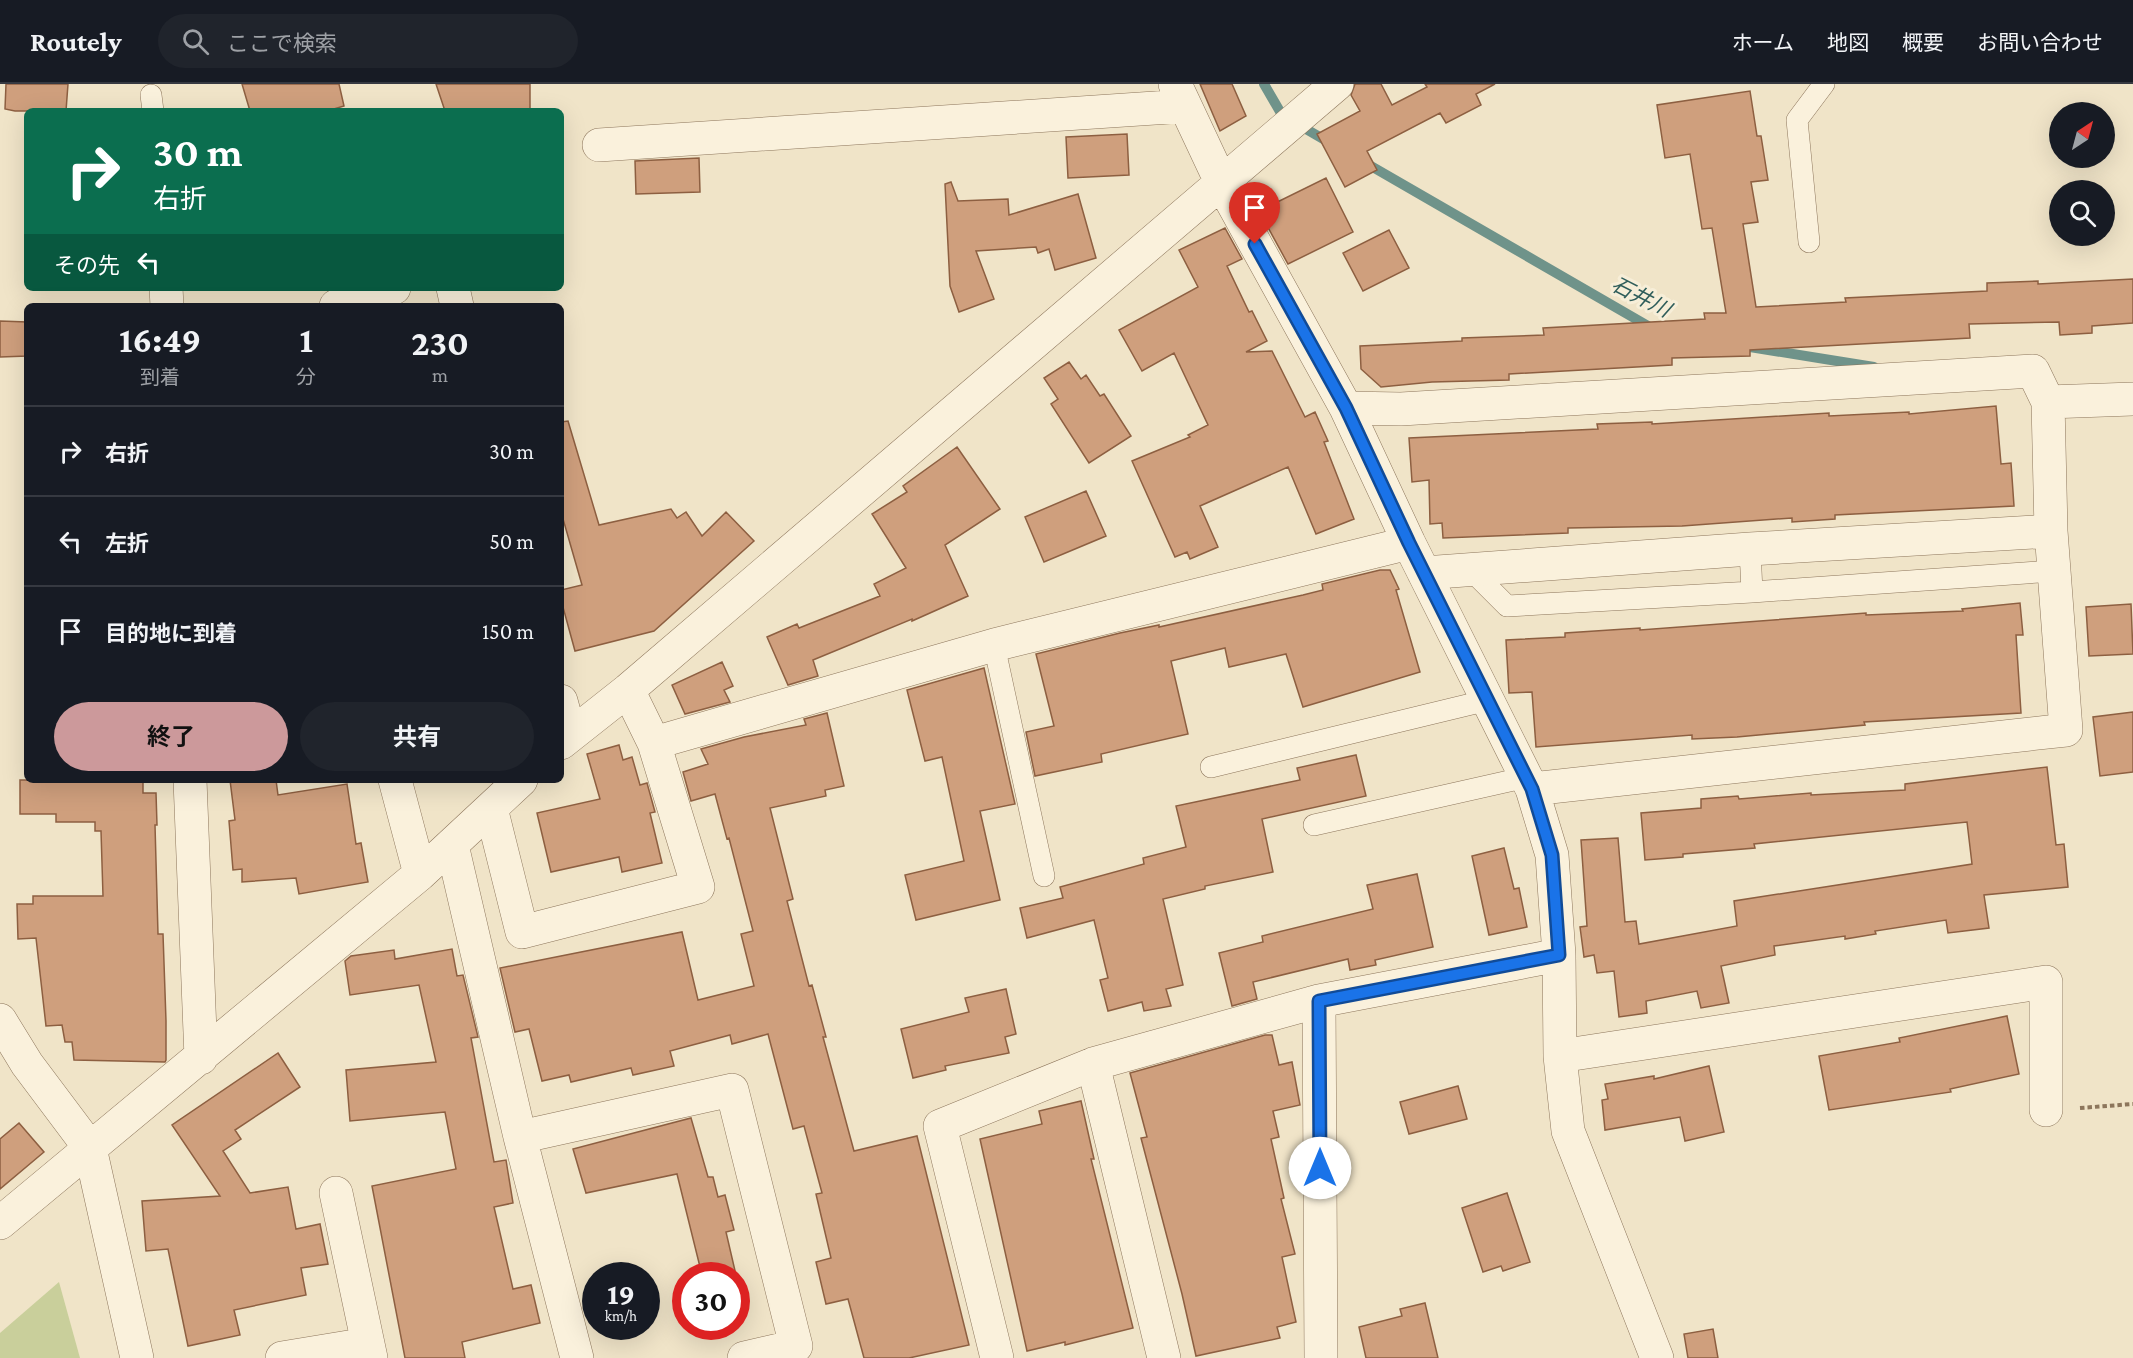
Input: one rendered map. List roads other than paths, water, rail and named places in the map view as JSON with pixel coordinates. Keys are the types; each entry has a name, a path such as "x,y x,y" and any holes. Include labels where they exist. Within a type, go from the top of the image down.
{"street":[{"path":"566,739 628,690 1337,84"},
{"path":"599,145 1180,95 1221,182 1346,408 1409,543 1529,783 1552,855 1559,955 1560,1056 1568,1131 1657,1358"},
{"path":"346,303 384,291"},
{"path":"1346,408 1401,409 2033,371 2048,402 2051,531 2066,730 1529,783"},
{"path":"2048,402 2133,399"},
{"path":"1424,573 1750,549 2051,531"},
{"path":"654,743 994,645 1409,543"},
{"path":"491,808 522,932 698,887 654,743 628,690"},
{"path":"564,724 566,739"},
{"path":"190,783 201,1058"},
{"path":"396,783 420,874"},
{"path":"0,1223 420,874 518,783"},
{"path":"452,845 520,1137 577,1358"},
{"path":"998,1358 940,1126 1093,1064 1319,1001 1559,955"},
{"path":"1560,1056 2046,982 2046,1110"},
{"path":"1319,1001 1321,1358"},
{"path":"0,1020 27,1064 90,1148 137,1358"},
{"path":"1093,1064 1164,1358"},
{"path":"520,1137 732,1090 796,1346 744,1358"},
{"path":"282,1358 369,1351 336,1193"}],"lane":[{"path":"1809,242 1797,120 1824,84"},
{"path":"1750,549 1752,592"},
{"path":"1470,569 1507,606 2054,571"},
{"path":"994,645 1044,876"},
{"path":"1211,767 1488,700"},
{"path":"1314,825 1529,783"}],"waterway":[{"name":"石井川","path":"1264,84 1282,115 1330,143"},
{"name":"石井川","path":"1364,162 1655,330"},
{"name":"石井川","path":"1750,347 1874,367"}]}
